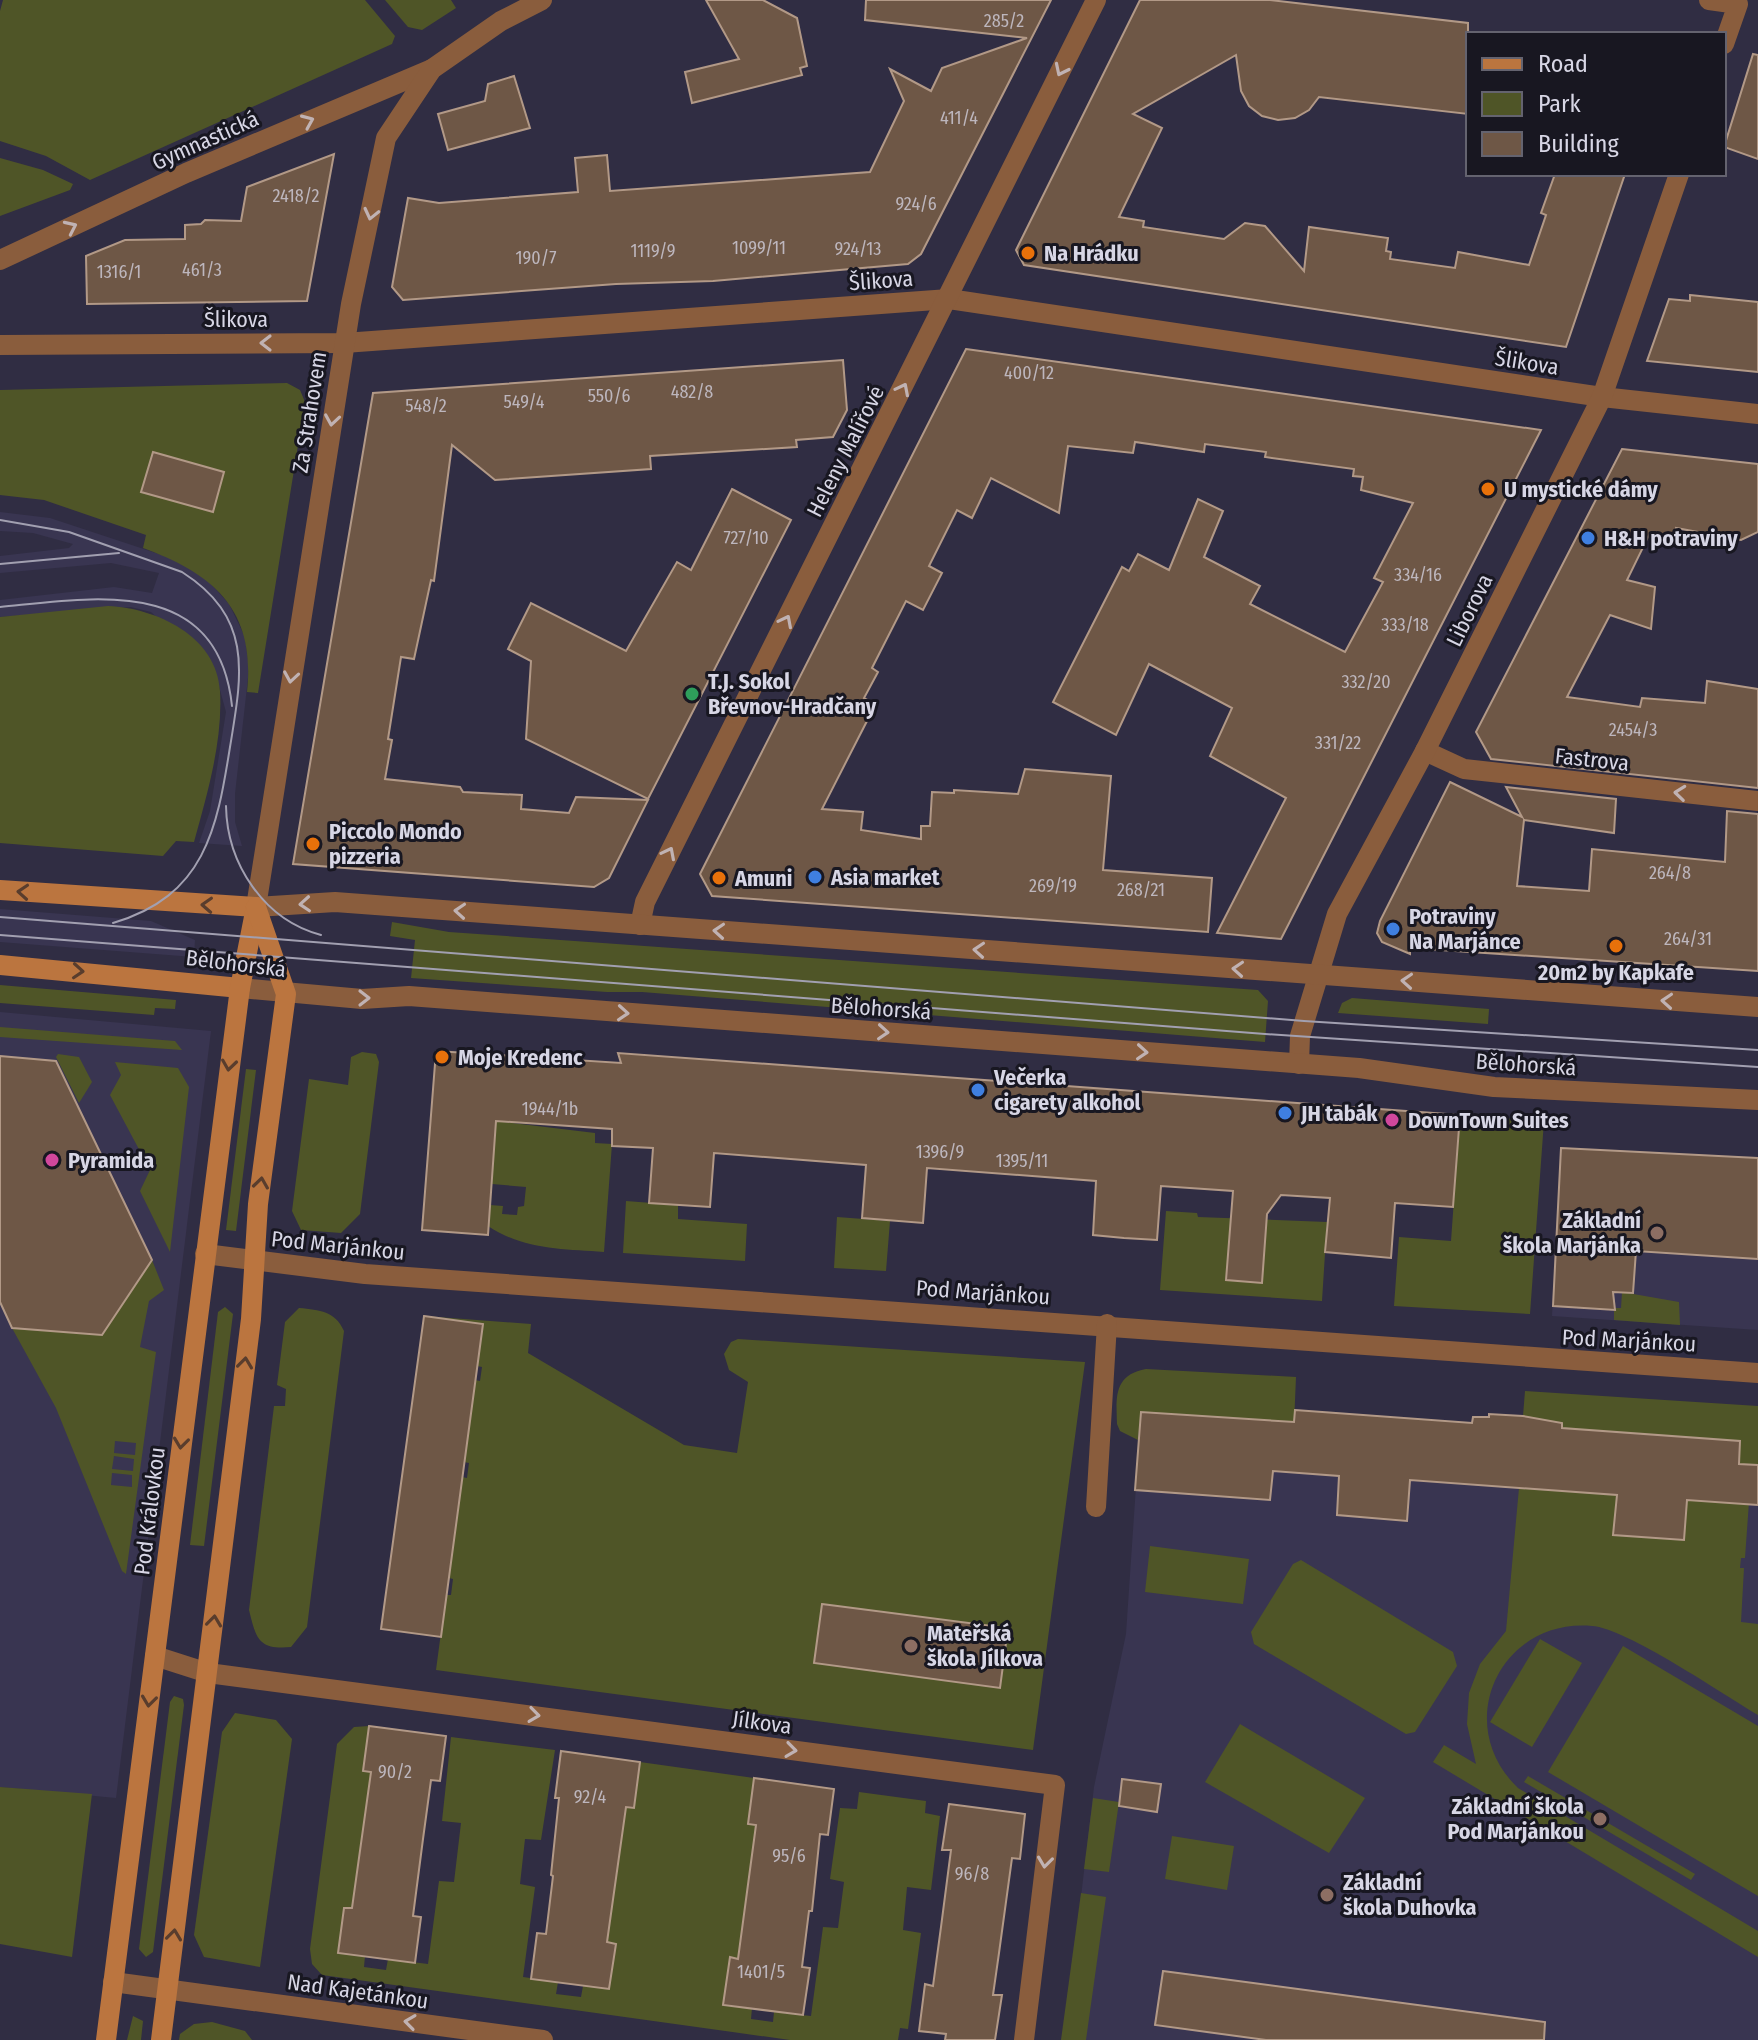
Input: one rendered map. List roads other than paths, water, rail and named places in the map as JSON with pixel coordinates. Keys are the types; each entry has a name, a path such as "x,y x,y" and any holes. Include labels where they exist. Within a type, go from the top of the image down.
{"main road":[{"path":"0,890 256,907 286,994 254,1260 251,1319 161,2040"},
{"name":"Pod Královkou","path":"106,2040 240,988 256,907"},
{"name":"Bělohorská","path":"0,965 240,988"}],"street":[{"name":"Za Strahovem","path":"256,907 260,863 344,343 386,138 432,69 501,21 542,0"},
{"name":"Heleny Malířové","path":"640,925 645,902 1096,0"},
{"path":"1709,0 1738,4 1726,38"},
{"name":"Gymnastická","path":"0,260 186,173 432,69"},
{"name":"Liborova","path":"1299,1064 1300,1036 1337,914 1425,751 1602,397 1678,176"},
{"name":"Šlikova","path":"0,345 344,343 949,299 1602,397 1758,414"},
{"name":"Fastrova","path":"1425,751 1464,769 1758,801"},
{"path":"256,907 335,902 1758,1007"},
{"name":"Bělohorská","path":"240,988 362,999 409,996 1299,1064 1494,1087 1758,1100"},
{"name":"Pod Marjánkou","path":"205,1254 381,1275 1107,1324 1758,1373"},
{"path":"1096,1507 1107,1324"},
{"name":"Jílkova","path":"155,1656 208,1673 1055,1785 1024,2040"},
{"name":"Nad Kajetánkou","path":"113,1982 543,2040"}],"tram line":[{"path":"0,520 69,532 182,572 222,608 238,649 238,695 225,777 212,832 187,877 168,896 144,911 113,923"},
{"path":"0,564 119,553"},
{"path":"0,607 111,600 146,604 177,614 203,634 222,663 232,706"},
{"path":"226,806 233,849 252,887 282,917 321,935"},
{"path":"0,917 1304,1021 1758,1050"},
{"path":"0,935 1265,1034 1758,1067"}],"place":[{"name":"Na Hrádku","path":"1028,253"},
{"name":"U mystické dámy","path":"1488,489"},
{"name":"H&H potraviny","path":"1588,538"},
{"name":"T.J. Sokol Břevnov-Hradčany","path":"692,694"},
{"name":"Piccolo Mondo pizzeria","path":"313,844"},
{"name":"Asia market","path":"815,877"},
{"name":"Amuni","path":"719,878"},
{"name":"Potraviny Na Marjánce","path":"1393,929"},
{"name":"20m2 by Kapkafe","path":"1616,946"},
{"name":"Moje Kredenc","path":"442,1057"},
{"name":"Večerka cigarety alkohol","path":"978,1090"},
{"name":"JH tabák","path":"1285,1113"},
{"name":"DownTown Suites","path":"1392,1120"},
{"name":"Pyramida","path":"52,1160"},
{"name":"Základní škola Marjánka","path":"1657,1233"},
{"name":"Mateřská škola Jílkova","path":"911,1646"},
{"name":"Základní škola Pod Marjánkou","path":"1600,1819"},
{"name":"Základní škola Duhovka","path":"1327,1895"}]}
